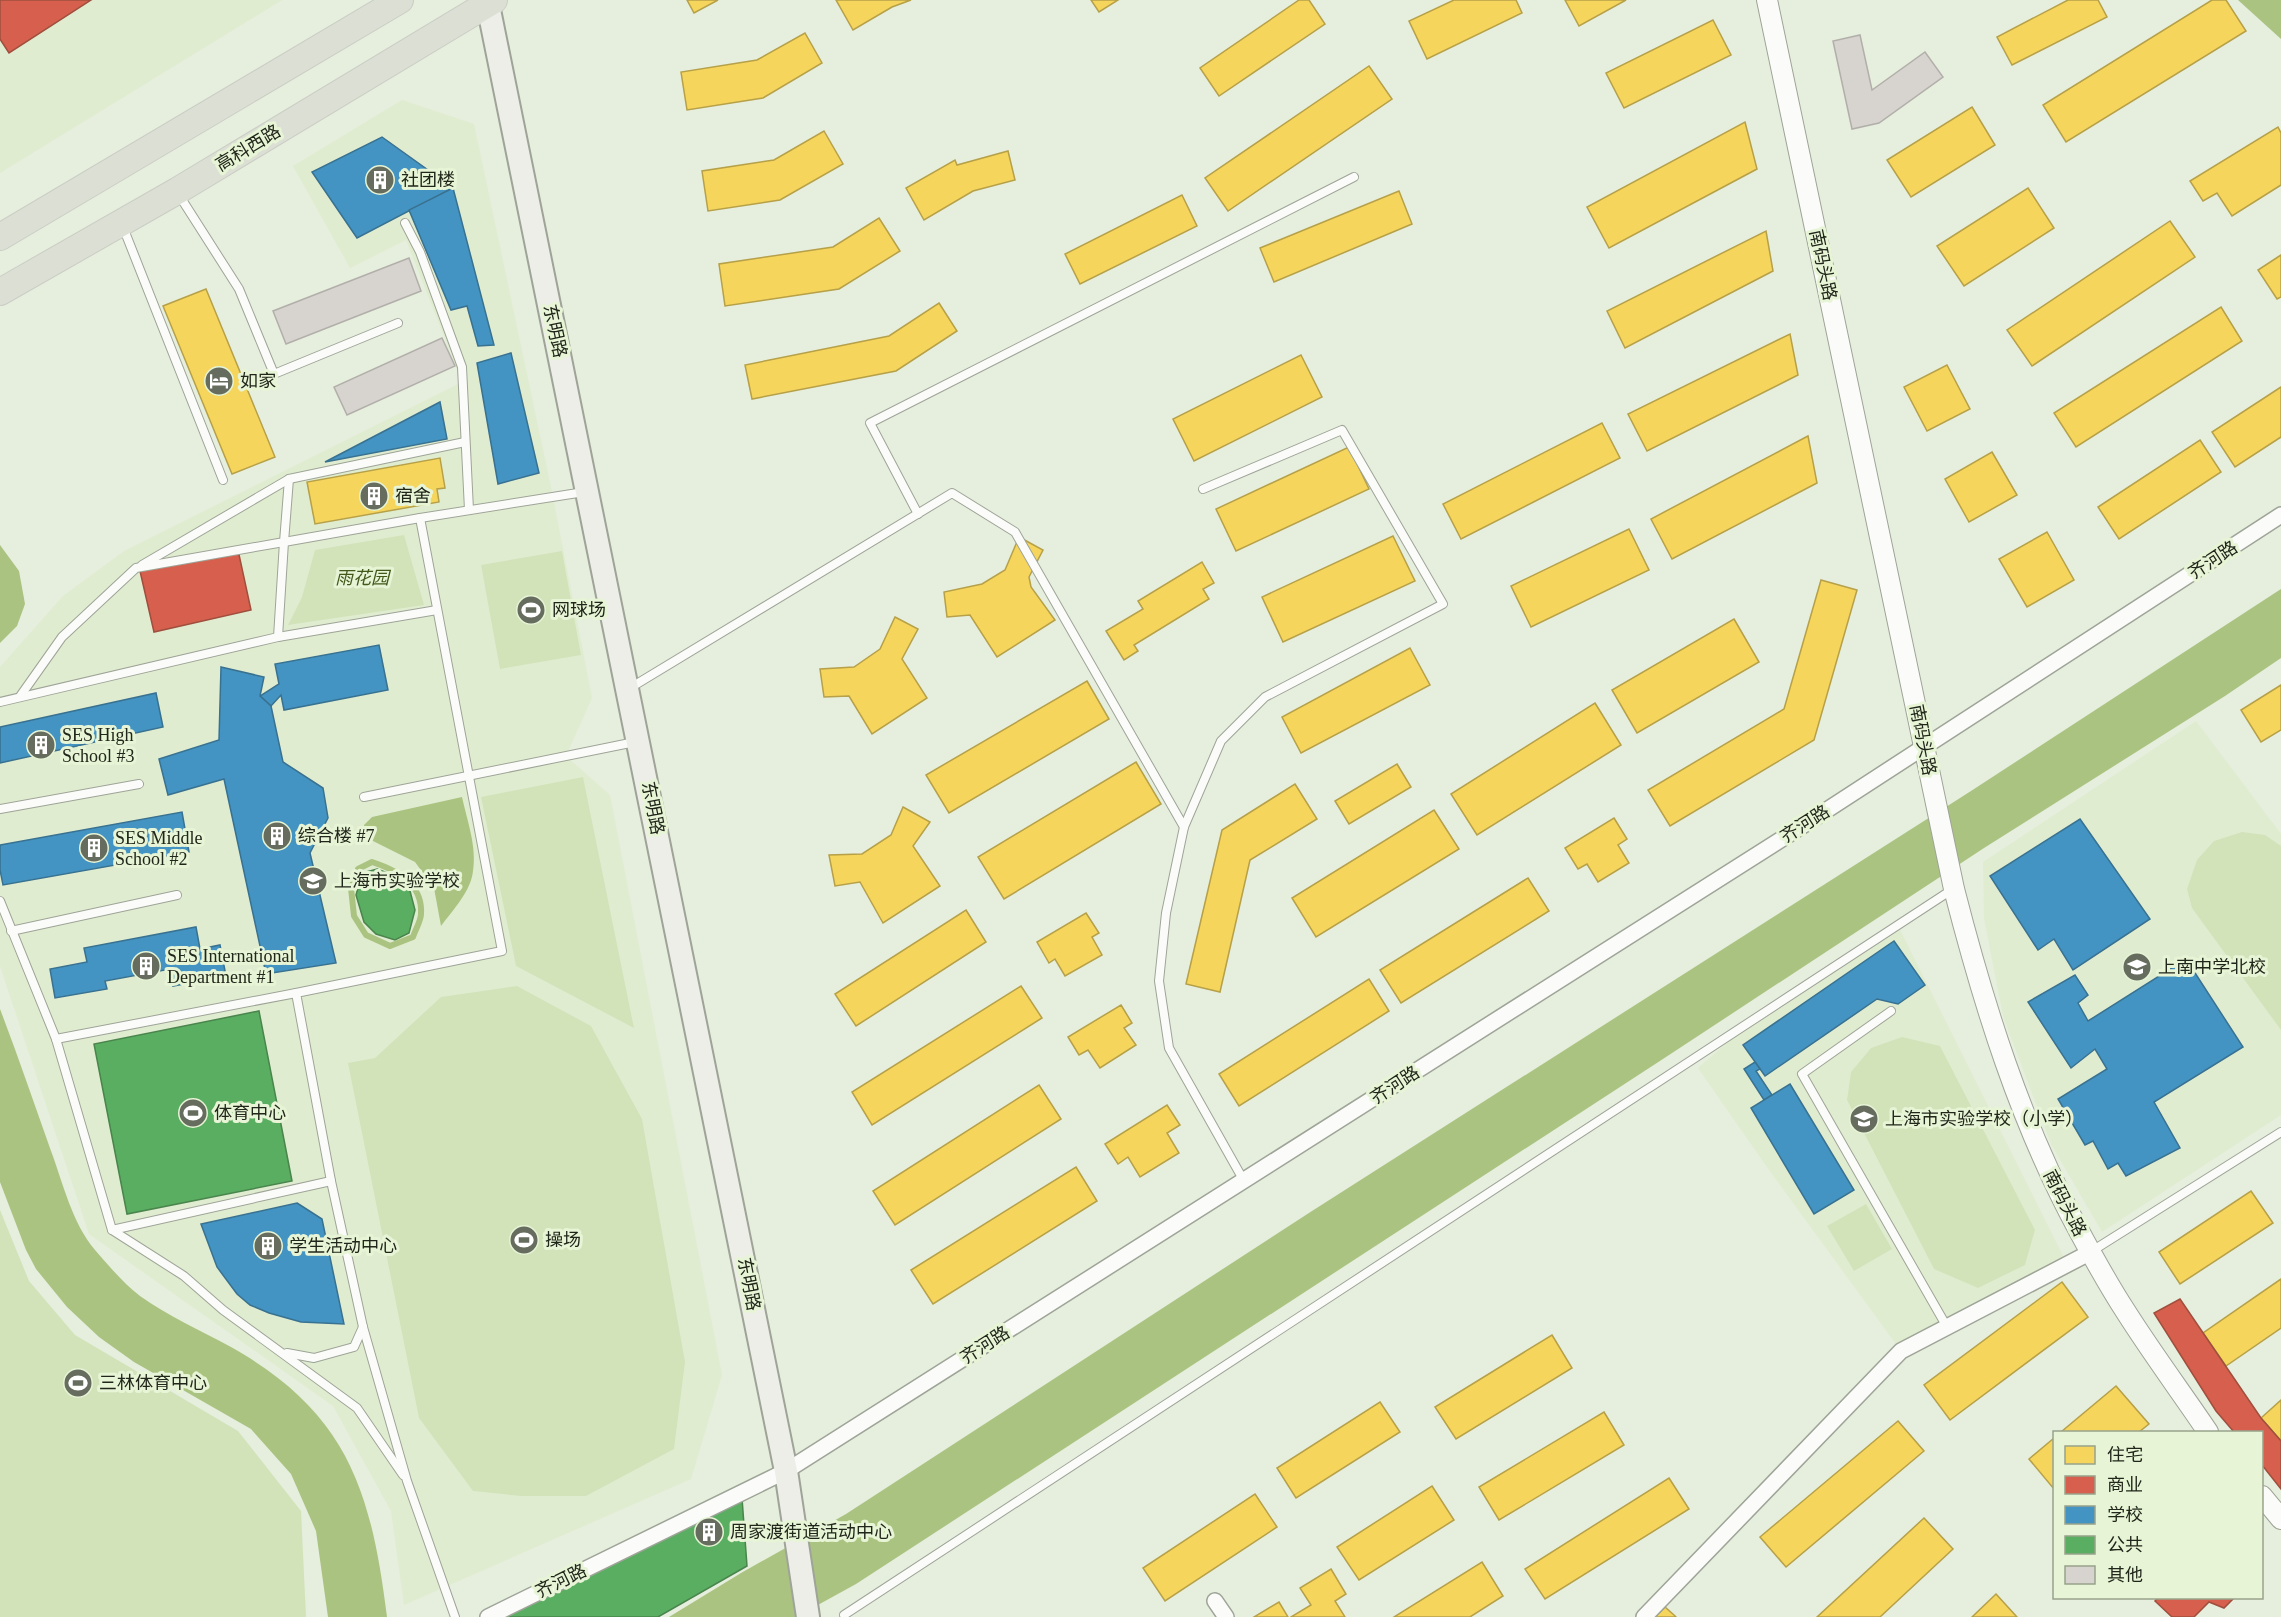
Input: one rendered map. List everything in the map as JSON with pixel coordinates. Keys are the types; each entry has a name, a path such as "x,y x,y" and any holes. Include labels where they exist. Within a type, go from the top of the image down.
{"main road":[{"path":"0,237 400,0"},
{"name":"高科西路","path":"0,292 177,191 490,1"},
{"name":"东明路","path":"490,1 786,1471 808,1617"}],"street":[{"name":"南码头路","path":"1767,0 1954,889 1978,983 2007,1071 2041,1156 2125,1311 2207,1431"},
{"name":"齐河路","path":"488,1617 786,1471 1925,746 2281,515"},
{"path":"1644,1617 1901,1351 2091,1252"},
{"path":"2263,1497 2281,1519"},
{"path":"1215,1601 1226,1617"}],"lane":[{"path":"918,514 870,423 1354,177"},
{"path":"177,191 239,289 273,374 398,323"},
{"path":"121,223 223,480"},
{"path":"405,223 420,252 462,367 469,510"},
{"path":"1203,489 1342,430 1443,604 1265,697 1221,741 1184,827 1166,913 1158,981 1169,1048 1244,1181"},
{"path":"21,695 62,637 136,568 289,479 465,442"},
{"path":"278,637 289,479"},
{"path":"136,568 588,491"},
{"path":"629,689 952,493 1015,532 1184,827"},
{"path":"56,1039 502,951 420,518"},
{"path":"0,702 21,695 278,637 437,610"},
{"path":"364,797 639,741"},
{"path":"0,809 140,784"},
{"path":"844,1615 1954,889"},
{"path":"11,931 177,896"},
{"path":"0,901 56,1039 112,1230 184,1276 223,1310 357,1408 407,1481"},
{"path":"296,993 331,1181 363,1327 407,1481 455,1617"},
{"path":"1891,1011 1802,1074 1947,1327"},
{"path":"2091,1252 2281,1132"},
{"path":"112,1230 331,1181"},
{"path":"283,1352 314,1358 354,1347 363,1327"}],"shaded area":[{"path":"0,0 282,0 0,173"},
{"path":"2238,0 2281,0 2281,39"},
{"name":"上海市实验学校","path":"402,100 474,124 553,497 592,698 566,756 610,795 722,1375 691,1479 404,1605 391,1511 333,1406 89,1234 0,966 0,667 63,596 124,551 462,382 406,240 350,268 293,166"},
{"path":"0,545 19,571 25,604 17,626 0,643"},
{"path":"2281,589 2281,658 2225,696 1984,848 856,1584 796,1617 669,1617 741,1573 846,1514 1312,1211 1971,791"},
{"name":"上南中学北校","path":"2196,721 2281,834 2281,1115 2102,1232 2051,1144 2003,1016 1984,918 1983,862"},
{"path":"462,797 473,843 472,878 456,907 441,926 434,888 415,862 365,837 364,825 372,817"},
{"name":"上海市实验学校（小学）","path":"1900,930 2067,1264 1901,1351 1698,1068 1728,1042"},
{"path":"0,1009 69,1202 80,1228 95,1250 140,1296 271,1372 302,1399 328,1428 347,1459 361,1493 381,1572 387,1617 328,1617 316,1531 291,1474 251,1429 134,1362 99,1337 67,1307 36,1269 26,1250 0,1182"}],"green space":[{"name":"雨花园","path":"404,535 424,605 288,625 302,597 315,550"},
{"name":"网球场","path":"562,551 581,655 500,669 481,565"},
{"path":"583,777 634,1028 516,966 481,797"},
{"path":"2242,832 2265,835 2281,846 2281,1030 2192,908 2187,889 2197,860 2214,841"},
{"name":"操场","path":"517,986 591,1026 642,1119 685,1362 674,1449 586,1496 521,1496 473,1491 419,1418 348,1063 375,1058 441,997"},
{"path":"1902,1037 1940,1046 2035,1230 2025,1265 1978,1288 1934,1269 1847,1100 1851,1072 1871,1048"},
{"path":"1866,1204 1892,1249 1854,1271 1827,1226"},
{"name":"三林体育中心","path":"0,1210 29,1281 75,1335 238,1431 301,1511 306,1617 0,1617"}],"building: 住宅":[{"path":"687,0 718,0 694,13"},
{"path":"836,0 911,0 892,7 853,30"},
{"path":"1091,0 1118,0 1099,12"},
{"path":"1299,0 1309,0 1325,24 1219,96 1200,68"},
{"path":"1454,0 1516,0 1522,13 1427,59 1409,21"},
{"path":"1565,0 1626,0 1579,26"},
{"path":"2068,0 2098,0 2107,17 2012,65 1997,37"},
{"path":"2212,0 2226,0 2246,31 2066,142 2043,105"},
{"path":"1713,20 1731,55 1624,108 1606,73"},
{"path":"805,33 822,63 763,98 687,110 681,72 757,60"},
{"path":"1369,66 1392,99 1228,211 1205,178"},
{"path":"1972,107 1995,145 1911,197 1887,160"},
{"path":"1745,122 1757,169 1609,248 1587,207"},
{"path":"2278,127 2281,133 2281,185 2232,216 2217,193 2203,201 2190,181"},
{"path":"824,131 843,164 780,200 708,211 702,171 774,160"},
{"path":"1008,151 1015,180 973,191 924,220 906,188 955,160 957,165"},
{"path":"2028,188 2054,228 1964,286 1937,246"},
{"path":"1399,191 1412,224 1274,282 1260,248"},
{"path":"1182,195 1197,226 1080,284 1065,254"},
{"path":"879,218 900,251 839,289 725,306 719,264 833,247"},
{"path":"2170,221 2195,257 2032,366 2007,330"},
{"path":"1766,231 1773,271 1625,348 1607,311"},
{"path":"2281,255 2281,297 2277,299 2258,270"},
{"name":"如家","path":"206,289 275,457 232,474 163,306"},
{"path":"939,303 957,331 896,371 752,399 745,365 889,336"},
{"path":"2221,307 2242,341 2076,447 2054,413"},
{"path":"1790,334 1798,375 1647,451 1628,414"},
{"path":"1301,355 1322,397 1194,461 1173,419"},
{"path":"1947,365 1970,409 1927,431 1904,387"},
{"path":"2281,387 2281,437 2235,467 2212,432"},
{"path":"1602,423 1620,458 1461,539 1443,504"},
{"path":"1808,436 1817,483 1672,559 1651,519"},
{"path":"2200,440 2221,472 2119,539 2098,507"},
{"path":"1349,447 1369,489 1236,551 1216,509"},
{"path":"1992,452 2017,495 1969,522 1945,479"},
{"name":"宿舍","path":"440,458 445,488 437,489 439,502 315,524 307,482"},
{"path":"1629,529 1649,570 1531,627 1511,586"},
{"path":"2047,532 2074,580 2027,607 1999,559"},
{"path":"1393,536 1415,581 1283,642 1262,597"},
{"path":"1019,537 1043,550 1029,577 1031,587 1055,620 997,657 970,615 947,617 944,592 982,584 1005,570"},
{"path":"1202,562 1214,583 1203,589 1209,599 1134,645 1138,651 1124,660 1106,631 1143,609 1138,601"},
{"path":"1821,580 1857,590 1814,740 1670,826 1648,790 1784,709"},
{"path":"895,617 918,629 902,659 927,698 872,734 849,696 824,697 820,669 854,667 880,649"},
{"path":"1734,619 1759,662 1637,733 1612,690"},
{"path":"1410,648 1430,685 1301,753 1282,717"},
{"path":"1087,681 1109,719 949,813 926,775"},
{"path":"2281,685 2281,730 2261,742 2241,710"},
{"path":"1595,703 1621,745 1477,835 1451,794"},
{"path":"1136,762 1161,804 1004,899 978,857"},
{"path":"1397,764 1411,787 1349,824 1335,801"},
{"path":"1295,784 1317,819 1250,860 1220,992 1186,984 1222,830"},
{"path":"903,807 930,822 913,846 940,886 883,923 860,882 835,886 829,855 862,854 891,835"},
{"path":"1434,810 1459,849 1316,937 1292,898"},
{"path":"1614,818 1627,839 1618,845 1629,863 1598,882 1587,864 1578,869 1565,848"},
{"path":"1528,878 1549,911 1401,1003 1380,970"},
{"path":"966,910 986,942 856,1026 835,994"},
{"path":"1086,913 1099,933 1092,937 1102,955 1065,976 1055,959 1049,963 1037,942"},
{"path":"1369,979 1389,1011 1239,1106 1219,1074"},
{"path":"1021,986 1042,1018 872,1125 852,1092"},
{"path":"1121,1005 1132,1023 1124,1028 1136,1045 1100,1068 1088,1050 1079,1055 1068,1037"},
{"path":"1039,1085 1061,1119 895,1225 873,1191"},
{"path":"1167,1105 1180,1125 1167,1133 1179,1153 1140,1177 1128,1157 1118,1164 1105,1144"},
{"path":"1076,1167 1097,1201 933,1304 911,1270"},
{"path":"2251,1191 2273,1223 2180,1284 2159,1252"},
{"path":"2281,1279 2281,1328 2226,1366 2203,1333"},
{"path":"2062,1282 2088,1317 1950,1420 1924,1385"},
{"path":"1552,1335 1572,1368 1456,1439 1435,1407"},
{"path":"2116,1386 2149,1424 2140,1431 2062,1431"},
{"path":"2281,1400 2281,1441 2261,1418"},
{"path":"1380,1402 1400,1432 1296,1498 1277,1468"},
{"path":"1604,1412 1624,1445 1499,1520 1479,1487"},
{"path":"1898,1421 1924,1451 1786,1567 1760,1537"},
{"path":"2053,1439 2053,1488 2029,1459"},
{"path":"1669,1478 1689,1509 1545,1599 1525,1569"},
{"path":"1432,1486 1454,1520 1359,1580 1337,1547"},
{"path":"1255,1494 1277,1527 1165,1601 1143,1568"},
{"path":"1924,1518 1953,1549 1880,1617 1817,1617"},
{"path":"1482,1562 1503,1596 1470,1617 1394,1617"},
{"path":"1331,1569 1346,1594 1335,1601 1345,1617 1291,1617 1311,1605 1300,1588"},
{"path":"1996,1594 2017,1617 1972,1617"},
{"path":"1279,1602 1288,1617 1254,1617"},
{"path":"1665,1607 1674,1615 1676,1617 1655,1617"}],"building: 商业":[{"path":"0,0 91,0 9,53 0,39"},
{"path":"238,550 251,610 154,632 140,571"},
{"path":"2180,1299 2261,1418 2281,1441 2281,1489 2263,1466 2263,1431 2233,1431 2216,1411 2154,1313"},
{"path":"2157,1599 2233,1599 2224,1608 2209,1602 2194,1617 2172,1617 2155,1601"}],"building: 学校":[{"name":"社团楼","path":"382,137 453,188 357,238 312,172"},
{"path":"453,188 494,345 478,346 467,306 451,310 409,210"},
{"path":"511,353 539,473 498,484 477,363"},
{"path":"440,402 447,439 325,462"},
{"path":"379,645 388,690 284,710 281,695 271,706 260,696 279,684 275,664"},
{"name":"综合楼 #7","path":"221,667 264,677 260,696 271,706 283,762 323,788 328,818 310,853 336,963 266,974 224,779 168,795 159,759 219,740"},
{"name":"SES High School #3","path":"156,693 163,727 0,763 0,727"},
{"name":"SES Middle School #2","path":"182,812 189,852 3,885 0,870 0,845"},
{"path":"2080,819 2150,919 2073,970 2054,939 2038,950 1990,876"},
{"name":"SES International Department #1","path":"196,927 200,949 220,945 226,976 173,986 170,969 105,981 107,989 55,998 50,969 87,962 84,948"},
{"path":"1894,941 1925,985 1898,1004 1877,999 1765,1076 1743,1045"},
{"path":"2186,959 2243,1047 2154,1102 2180,1148 2126,1176 2118,1163 2108,1169 2093,1141 2085,1145 2058,1099 2107,1069 2095,1049 2071,1068 2028,1002 2075,975 2088,995 2078,1003 2088,1021"},
{"path":"1755,1062 1760,1069 1756,1071 1772,1095 1764,1100 1744,1069"},
{"path":"1790,1084 1854,1190 1814,1214 1751,1108"},
{"name":"学生活动中心","path":"297,1203 322,1219 344,1324 301,1322 250,1305 237,1294 217,1267 201,1224"}],"building: 公共":[{"path":"377,869 395,876 410,891 415,910 409,933 395,940 376,934 364,922 356,895 362,873"},
{"name":"体育中心","path":"259,1011 292,1181 127,1214 94,1044"},
{"name":"周家渡街道活动中心","path":"742,1498 747,1566 658,1617 505,1617"}],"building: 其他":[{"path":"1860,35 1872,90 1925,52 1943,77 1879,123 1852,129 1833,41"},
{"path":"409,258 421,291 286,344 273,311"},
{"path":"442,338 455,366 347,415 334,387"}],"waterway":[{"path":"372,862 390,869 407,880 418,894 420,903 421,917 413,937 390,946 366,935 354,916 351,888 358,869 372,862"}],"place":[{"name":"社团楼","path":"380,180"},
{"name":"如家","path":"219,381"},
{"name":"宿舍","path":"374,496"},
{"name":"网球场","path":"531,610"},
{"name":"SES High School #3","path":"41,745"},
{"name":"综合楼 #7","path":"277,836"},
{"name":"SES Middle School #2","path":"94,848"},
{"name":"上海市实验学校","path":"313,881"},
{"name":"SES International Department #1","path":"146,966"},
{"name":"上南中学北校","path":"2137,967"},
{"name":"体育中心","path":"193,1113"},
{"name":"上海市实验学校（小学）","path":"1864,1119"},
{"name":"操场","path":"524,1240"},
{"name":"学生活动中心","path":"268,1246"},
{"name":"三林体育中心","path":"78,1383"},
{"name":"周家渡街道活动中心","path":"709,1532"}]}
